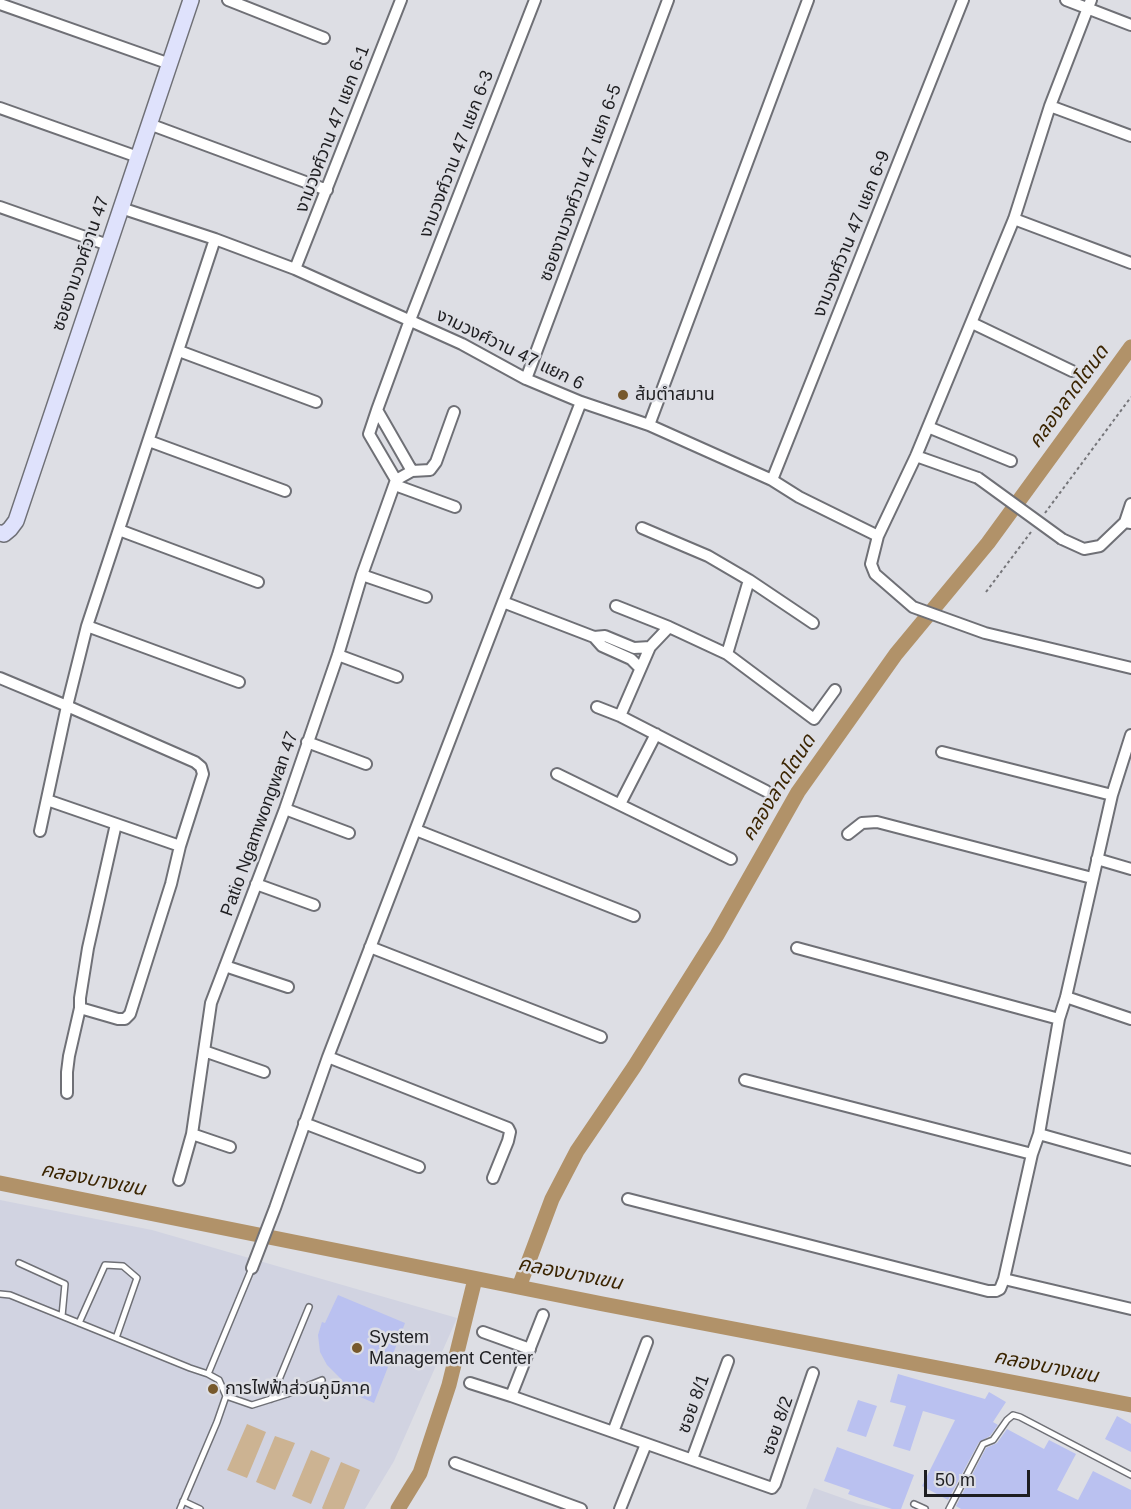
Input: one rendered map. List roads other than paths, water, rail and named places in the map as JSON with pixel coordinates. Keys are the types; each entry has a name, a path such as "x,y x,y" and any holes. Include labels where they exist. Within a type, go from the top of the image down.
{"street":[{"name":"ซอยงามวงศ์วาน 47","path":"0,533 4,534 15,521 191,0"},
{"path":"228,0 324,38"},
{"name":"งามวงศ์วาน 47 แยก 6-1","path":"295,269 401,0"},
{"name":"งามวงศ์วาน 47 แยก 6-3","path":"396,483 369,434 410,320 535,0"},
{"name":"ซอยงามวงศ์วาน 47 แยก 6-5","path":"526,379 668,0"},
{"path":"649,425 808,0"},
{"name":"งามวงศ์วาน 47 แยก 6-9","path":"772,480 963,0"},
{"path":"1066,0 1089,4 1131,25"},
{"path":"0,4 170,64"},
{"path":"1089,4 1050,106 1014,219 916,456 878,536 871,564 875,574 913,607 985,633 1131,668"},
{"path":"1050,106 1131,136"},
{"path":"0,108 138,157"},
{"path":"149,124 327,190"},
{"path":"0,207 108,245"},
{"name":"งามวงศ์วาน 47 แยก 6","path":"121,208 215,239 295,269 462,344 526,379 581,402 649,425 772,480 878,536"},
{"path":"1014,219 1131,263"},
{"path":"40,831 87,626 215,239"},
{"path":"972,323 1072,371"},
{"path":"179,351 316,402"},
{"path":"252,1268 328,1057 581,402"},
{"path":"377,410 412,471"},
{"path":"396,483 412,471 430,470 436,462 454,412"},
{"path":"928,427 1011,461"},
{"path":"149,441 285,491"},
{"path":"916,456 978,478 1062,539 1084,549 1100,546 1128,523 1131,504"},
{"path":"396,483 455,507"},
{"name":"Patio Ngamwongwan 47","path":"179,1180 192,1134 211,1003 285,809 338,655 362,575 396,483"},
{"path":"642,528 708,556 749,580 813,623"},
{"path":"119,530 258,582"},
{"path":"362,575 426,597"},
{"path":"727,654 749,580"},
{"path":"502,602 594,637 605,636 634,648 650,647"},
{"path":"616,606 727,654 814,719 835,690"},
{"path":"87,626 238,682"},
{"path":"620,716 650,647 669,627"},
{"path":"594,637 602,646 631,659 640,668"},
{"path":"338,655 397,676"},
{"path":"0,678 195,762 201,766 203,774 130,1014 125,1019 80,1008"},
{"path":"597,707 620,716 766,790"},
{"path":"620,804 656,734"},
{"path":"628,1199 988,1291 996,1292 1000,1289 1032,1154 1039,1134 1059,1019 1066,997 1092,878 1112,795 1126,764 1131,735"},
{"path":"307,742 366,764"},
{"path":"942,752 1112,795"},
{"path":"558,774 731,860"},
{"path":"47,800 180,846"},
{"path":"285,809 349,833"},
{"path":"848,834 862,823 877,822 1092,878"},
{"path":"67,1093 69,1056 80,1008 88,948 116,824"},
{"path":"416,830 634,916"},
{"path":"1097,859 1131,868"},
{"path":"256,884 314,905"},
{"path":"370,947 601,1037"},
{"path":"797,948 1059,1019"},
{"path":"225,966 288,987"},
{"path":"1066,997 1131,1019"},
{"path":"204,1051 264,1072"},
{"path":"328,1057 508,1128 510,1132 508,1141 493,1178"},
{"path":"746,1080 1032,1154"},
{"path":"304,1123 419,1167"},
{"path":"192,1134 230,1147"},
{"path":"1039,1134 1131,1160"},
{"path":"1004,1279 1131,1309"},
{"path":"511,1396 543,1315"},
{"path":"483,1332 530,1348"},
{"path":"613,1432 646,1342"},
{"name":"ซอย 8/1","path":"692,1459 728,1361"},
{"name":"ซอย 8/2","path":"692,1459 772,1488 813,1373"},
{"path":"470,1383 692,1459"},
{"path":"620,1509 646,1444"},
{"path":"455,1462 581,1509"}],"lane":[{"path":"19,1263 65,1284 62,1316"},
{"path":"79,1323 105,1265 123,1266 137,1278 116,1338"},
{"path":"208,1374 252,1268"},
{"path":"0,1294 10,1295 219,1380 226,1396 180,1509"},
{"path":"271,1399 309,1307"},
{"path":"226,1396 252,1405 321,1380"},
{"path":"949,1509 983,1444 993,1440 1013,1415 1131,1475"},
{"path":"183,1502 200,1509"},
{"path":"914,1504 925,1509"}],"waterway":[{"name":"คลองลาดโตนด","path":"519,1287 552,1199 577,1151 634,1067 717,935 798,792 896,654 988,543 1131,347"},
{"name":"คลองบางเขน","path":"0,1183 603,1304 1131,1405"},
{"path":"398,1509 420,1473 449,1385 475,1279"}],"place":[{"name":"ส้มตำสมาน","path":"623,395"},
{"name":"System Management Center","path":"357,1348"},
{"name":"การไฟฟ้าส่วนภูมิภาค","path":"213,1389"}]}
